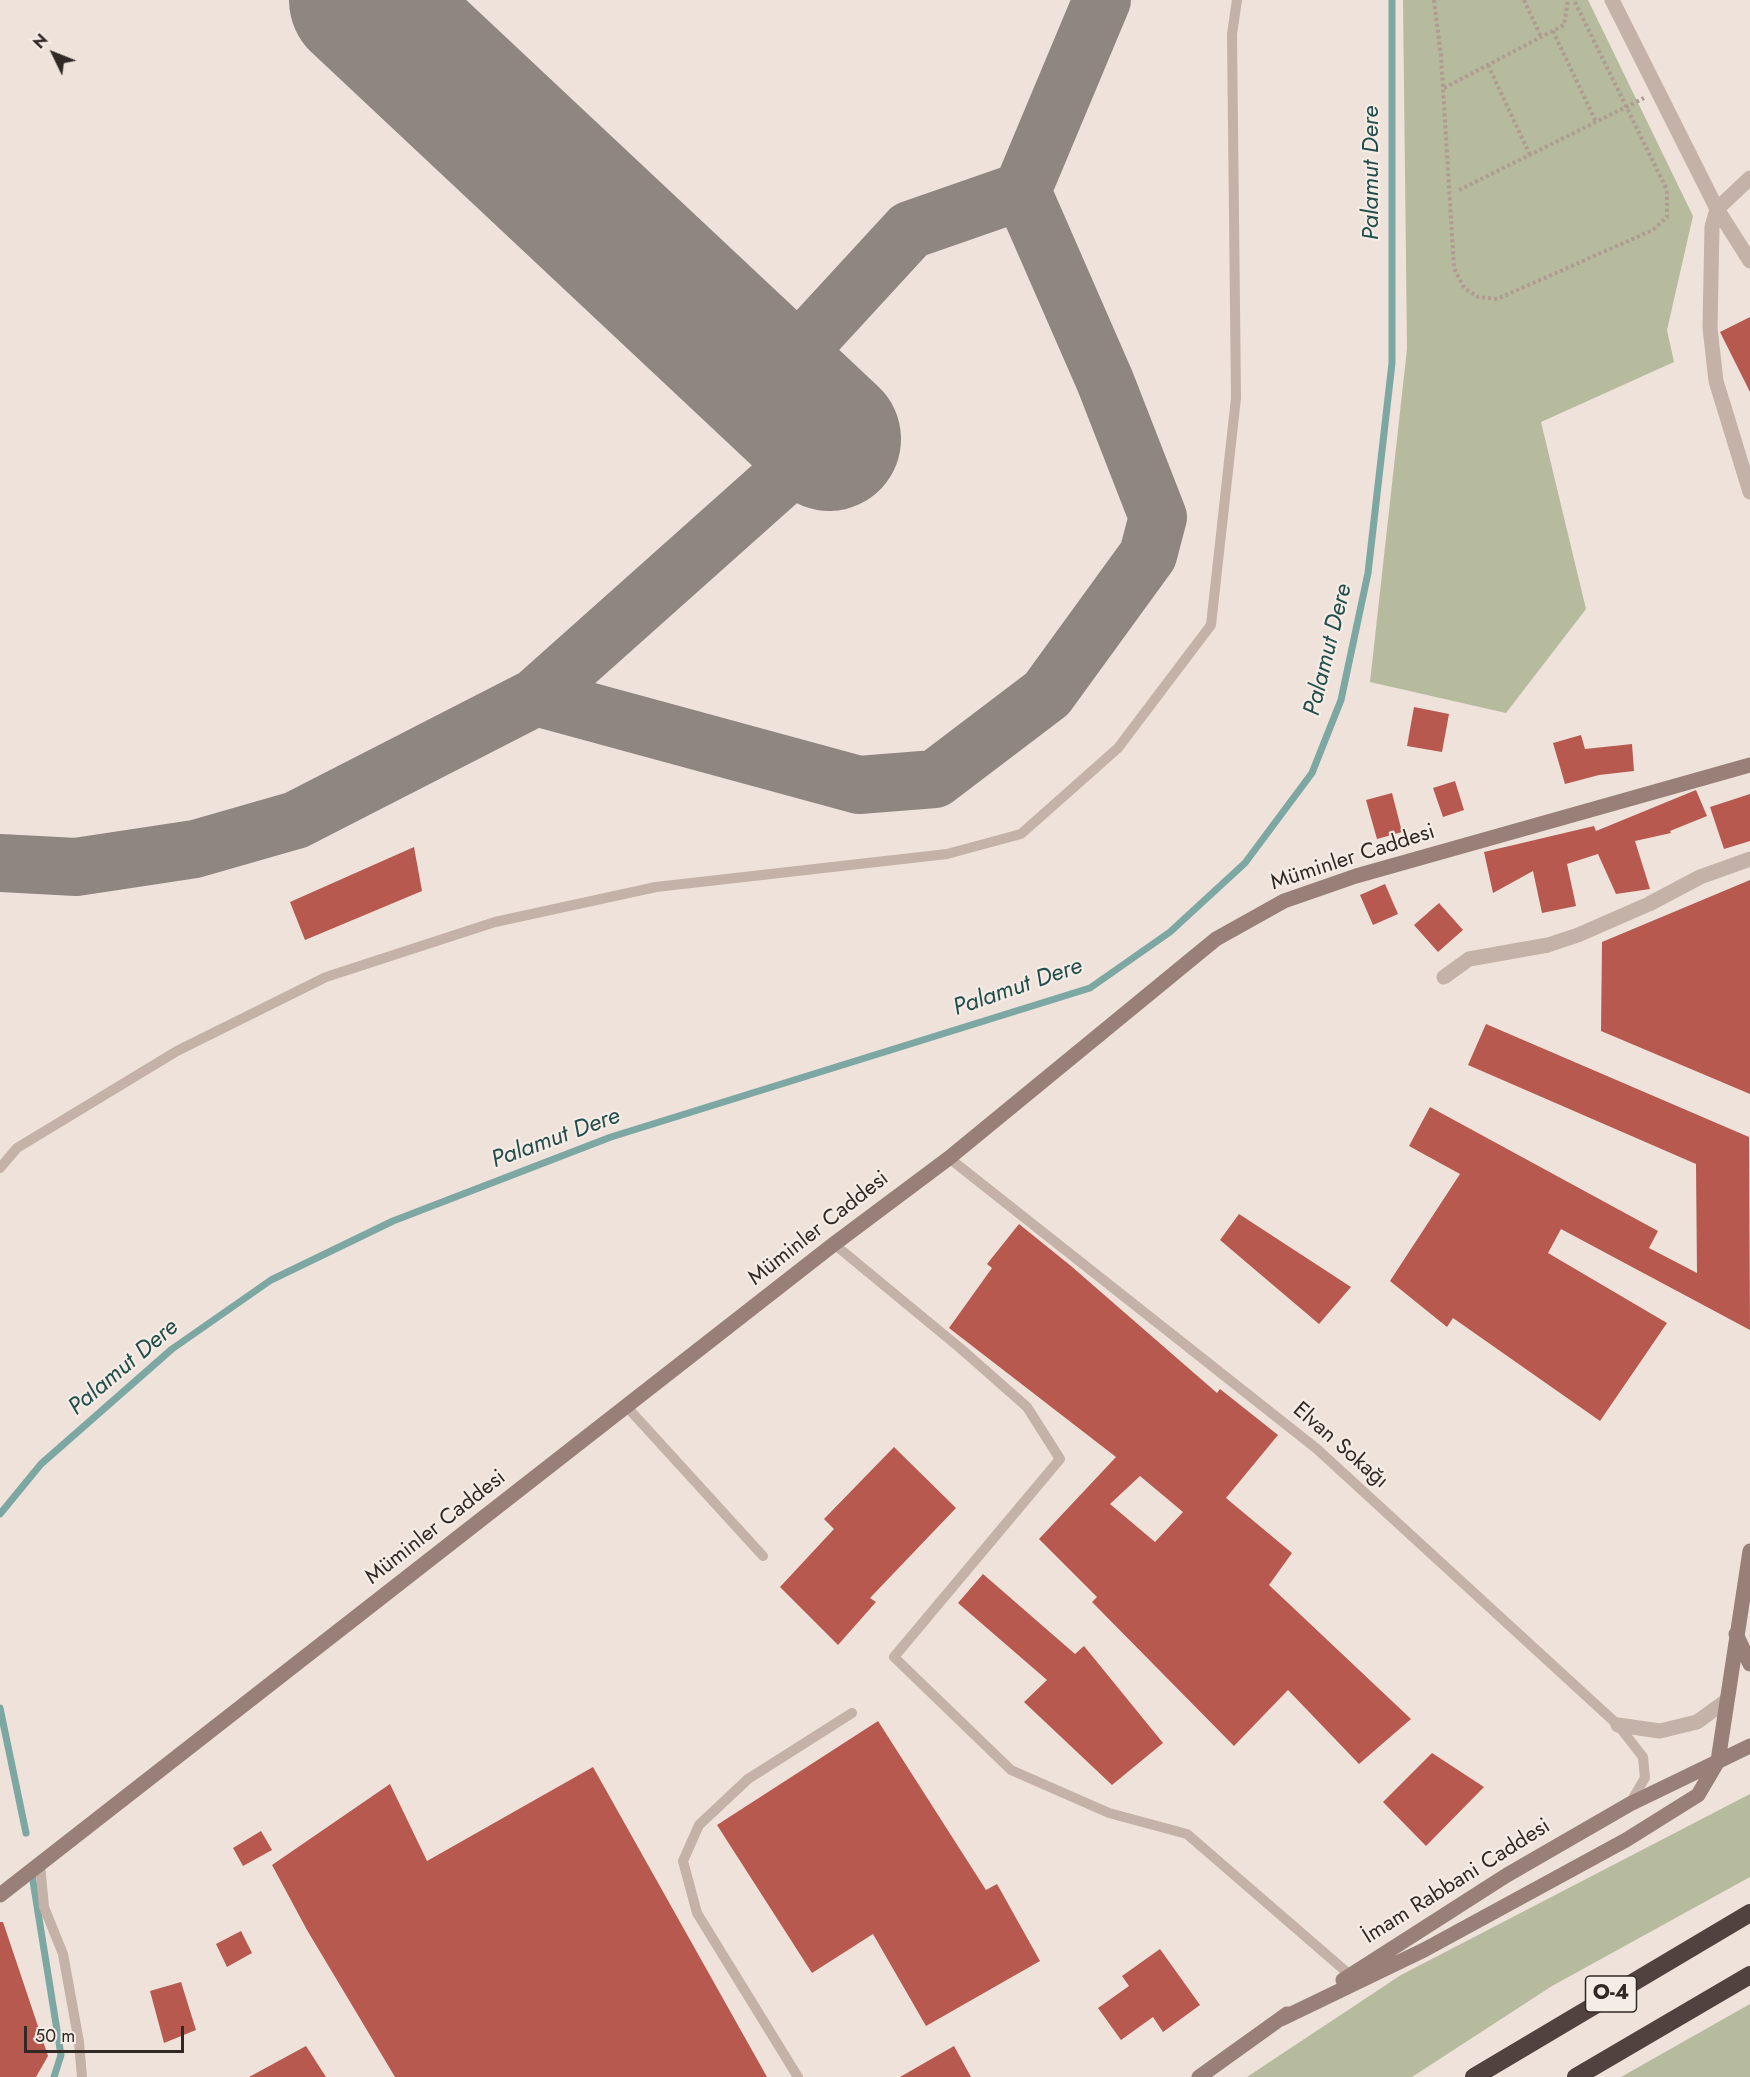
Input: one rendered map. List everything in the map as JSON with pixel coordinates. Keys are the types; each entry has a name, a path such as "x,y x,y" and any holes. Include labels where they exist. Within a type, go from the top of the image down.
{"highway":[{"name":"O-4","path":"1474,2077 1750,1913"},
{"name":"O-4","path":"1576,2077 1750,1975"}],"street":[{"path":"1612,0 1717,209 1750,261"},
{"path":"1750,178 1717,209 1711,244 1712,356 1716,381 1750,492"},
{"name":"Müminler Caddesi","path":"0,1895 834,1244 949,1158 1216,939 1284,901 1356,876 1750,765"},
{"path":"1444,977 1469,958 1548,945 1578,935 1649,904 1700,877 1750,859"},
{"path":"1281,2019 1425,1950 1626,1840 1698,1795 1718,1761 1750,1551"},
{"path":"1736,1634 1750,1664"},
{"path":"1618,1725 1660,1731 1697,1722 1726,1701"},
{"name":"İmam Rabbani Caddesi","path":"1199,2077 1281,2019 1506,1875 1630,1804 1750,1746"}],"lane":[{"path":"0,1168 17,1148 177,1051 326,977 495,922 656,887 947,854 1021,834 1118,748 1211,625 1236,398 1232,34 1237,0"},
{"name":"Elvan Sokağı","path":"949,1158 1317,1449 1618,1725 1644,1757 1645,1778 1630,1804"},
{"path":"834,1244 960,1348 1027,1407 1060,1459 894,1657 1011,1770 1109,1813 1187,1834 1350,1975"},
{"path":"627,1407 763,1556"},
{"path":"798,2077 697,1913 683,1861 699,1825 748,1779 852,1713"},
{"path":"40,1864 44,1907 63,1954 79,2042 82,2077"}],"path":[{"path":"1434,0 1444,88 1454,268 1464,288 1478,297 1497,299 1653,230 1667,217 1667,190 1574,0"},
{"path":"1524,0 1541,37"},
{"path":"1444,88 1564,25 1568,0"},
{"path":"1553,31 1596,122"},
{"path":"1488,65 1530,155"},
{"path":"1459,190 1657,92"}],"green space":[{"path":"1403,0 1588,0 1693,216 1667,330 1674,362 1541,422 1586,609 1506,713 1370,682 1407,349"},
{"path":"1750,1794 1750,1877 1552,1986 1412,2077 1247,2077 1401,1975"},
{"path":"1750,2004 1750,2077 1621,2077"}],"building":[{"path":"1750,317 1750,392 1720,332"},
{"path":"1414,707 1449,714 1442,752 1407,746"},
{"path":"1581,735 1585,749 1632,744 1634,771 1599,775 1565,784 1553,743"},
{"path":"1455,781 1464,810 1443,817 1433,788"},
{"path":"1696,790 1707,816 1670,831 1671,833 1635,841 1650,889 1616,894 1598,854 1567,864 1576,906 1542,913 1533,871 1493,893 1484,852 1594,826 1596,831"},
{"path":"1392,793 1402,832 1377,839 1366,800"},
{"path":"1750,794 1750,841 1724,849 1710,807"},
{"path":"414,847 422,891 305,940 290,902"},
{"path":"1750,880 1750,1094 1601,1031 1602,942"},
{"path":"1385,884 1398,914 1373,925 1360,895"},
{"path":"1439,903 1463,930 1438,952 1414,925"},
{"path":"1486,1024 1749,1137 1750,1330 1561,1229 1548,1253 1667,1323 1600,1421 1453,1318 1447,1327 1390,1281 1460,1174 1409,1146 1430,1107 1658,1231 1649,1248 1697,1273 1696,1164 1468,1065"},
{"path":"1239,1214 1351,1287 1319,1324 1220,1240"},
{"path":"1019,1224 1071,1266 1217,1393 1220,1389 1278,1435 1226,1498 1292,1553 1269,1585 1411,1719 1359,1764 1288,1690 1234,1746 1092,1602 1097,1597 1039,1539 1116,1457 949,1328 992,1268 987,1264","holes":["1140,1476 1183,1512 1155,1542 1110,1504"]},
{"path":"894,1447 956,1508 870,1598 876,1602 838,1645 780,1587 834,1529 824,1519"},
{"path":"983,1574 1075,1654 1084,1646 1163,1743 1112,1785 1024,1702 1047,1680 958,1603"},
{"path":"878,1721 986,1890 997,1884 1040,1961 926,2026 873,1934 812,1973 717,1825"},
{"path":"1432,1753 1484,1787 1426,1846 1383,1802"},
{"path":"593,1767 767,2077 395,2077 307,1930 272,1865 390,1784 427,1861"},
{"path":"261,1831 272,1850 243,1866 233,1848"},
{"path":"0,1922 3,1922 48,2056 36,2077 0,2077"},
{"path":"241,1931 252,1953 227,1967 216,1944"},
{"path":"1160,1949 1200,2005 1163,2032 1153,2017 1121,2040 1098,2008 1129,1986 1122,1976"},
{"path":"181,1982 196,2030 164,2043 150,1991"},
{"path":"306,2046 326,2077 249,2077"},
{"path":"954,2046 971,2077 900,2077"}],"waterway":[{"name":"Palamut Dere","path":"0,1514 41,1464 172,1349 271,1280 393,1221 611,1137 1090,988 1170,932 1245,863 1312,773 1341,700 1368,573 1392,363 1392,0"},
{"name":"Palamut Dere","path":"0,1708 26,1833"},
{"name":"Palamut Dere","path":"32,1875 61,2055 54,2077"}],"taxiway":[{"path":"814,449 536,697 859,785 935,779 1047,694 1148,555 1158,517 1105,381 1022,191 1102,0"},
{"path":"795,355 910,230 1022,191"},
{"path":"0,863 76,867 195,849 296,820 536,697"}],"runway":[{"path":"361,0 829,439"}]}
